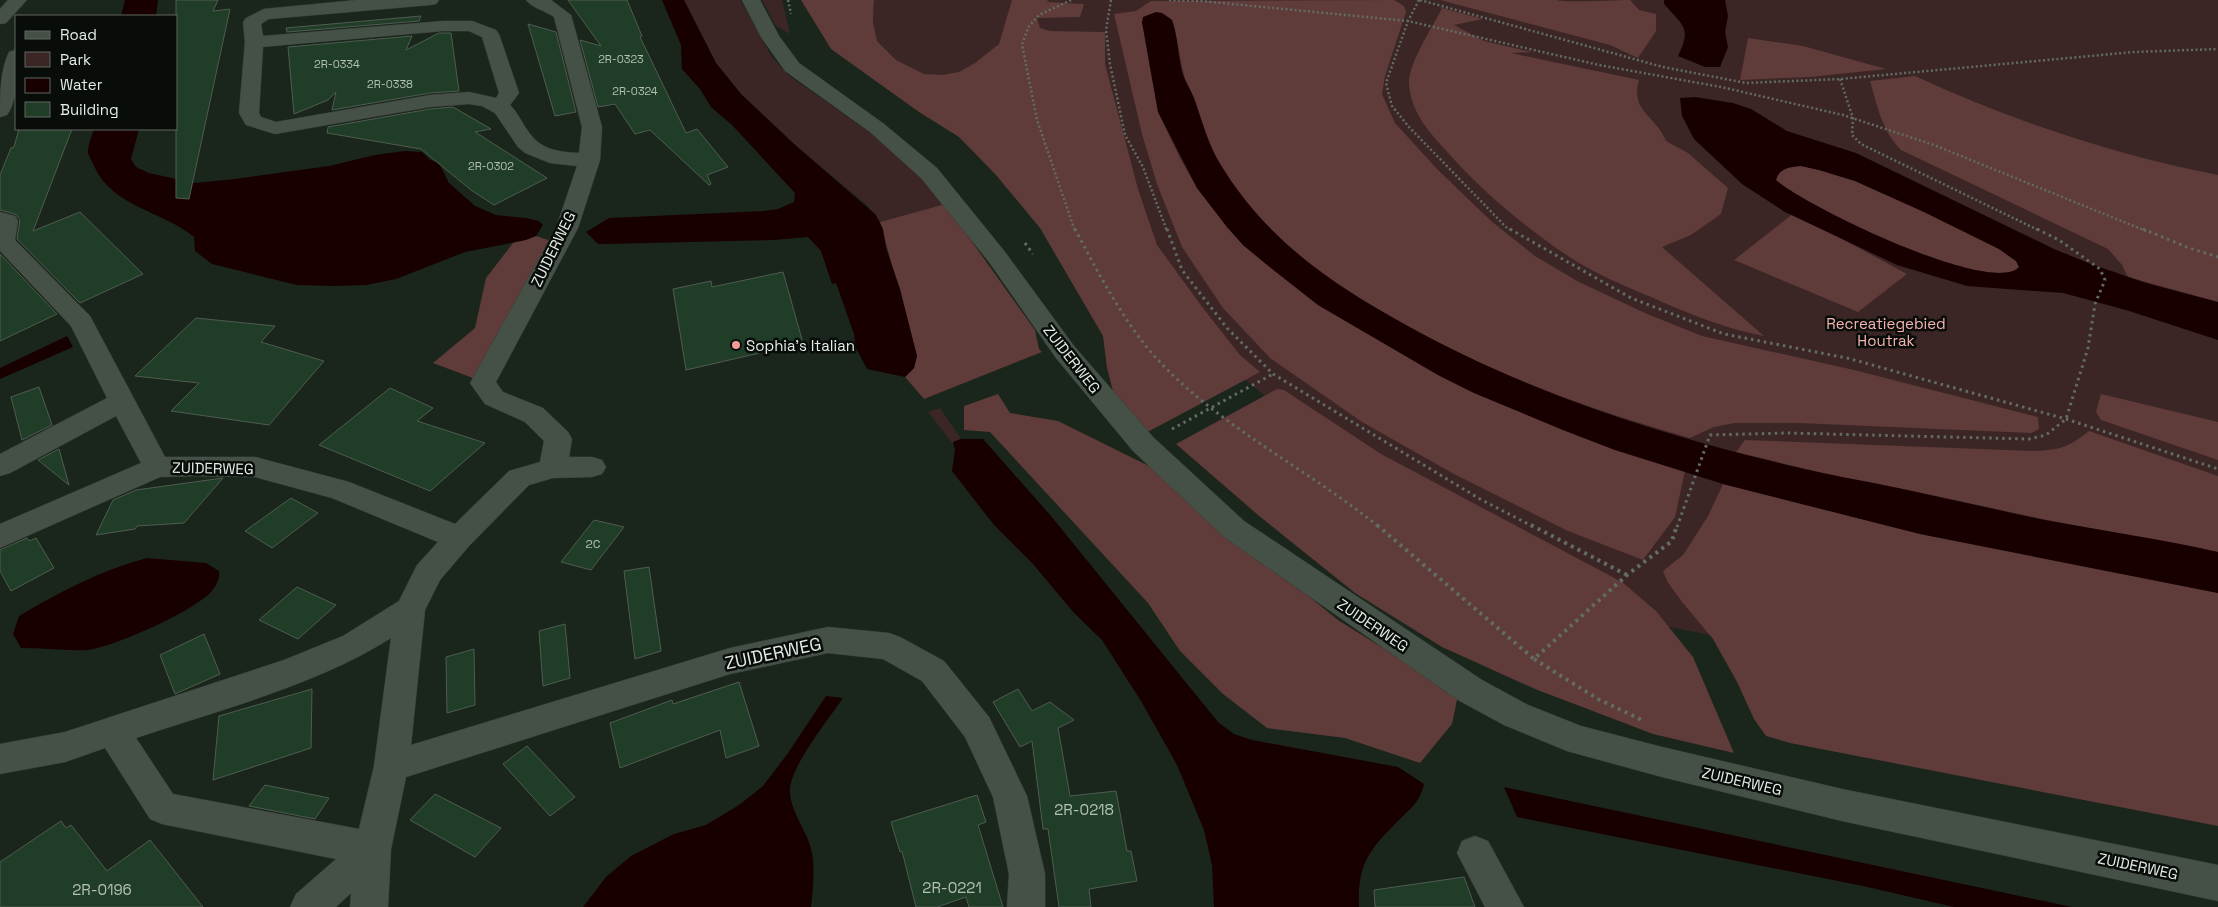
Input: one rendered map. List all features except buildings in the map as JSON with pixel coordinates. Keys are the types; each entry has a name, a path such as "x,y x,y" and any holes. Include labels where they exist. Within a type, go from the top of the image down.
{"street":[{"path":"0,19 18,0"},
{"path":"430,0 293,10 264,14 252,22 254,42 249,113 253,121 275,128 444,99 477,99 500,106 510,117 520,136 538,153 553,159 589,160"},
{"name":"ZUIDERWEG","path":"534,0 550,6 562,15 592,127 589,160 567,228 484,383 494,398 534,415 558,439 553,468"},
{"name":"ZUIDERWEG","path":"751,0 770,37 792,66 877,128 929,173 997,256 1065,352 1143,444 1234,529 1470,690 1516,715 1579,740 1662,762 1842,805 2218,883"},
{"path":"0,24 15,29"},
{"path":"254,42 442,26 472,26 490,34 509,93 500,106"},
{"path":"0,111 15,59"},
{"path":"0,219 7,221 2,241 81,322 157,467"},
{"path":"0,466 122,402"},
{"name":"ZUIDERWEG","path":"0,537 157,467 255,467 339,489 459,538"},
{"path":"368,907 372,849 392,766 410,610 428,572 519,478 553,468 592,467"},
{"path":"0,759 65,746 293,671 354,645 410,610"},
{"name":"ZUIDERWEG","path":"392,766 730,661 828,640 889,646 933,670 977,727 1010,796 1027,874 1026,907"},
{"path":"113,731 162,808 372,849"},
{"path":"310,907 372,849"},
{"path":"1475,853 1505,907"}],"path":[{"path":"1071,0 1044,9 1032,21 1025,32 1022,44 1037,120 1076,230 1119,307 1158,360 1211,408 1373,522 1419,558 1534,659 1627,576 1672,542 1692,480 1710,435 1788,433 2029,439 2046,435 2066,419 2088,348 2095,304 2105,280 2100,269 2059,240 1861,144 1852,135 1852,118 1840,79"},
{"path":"1111,0 1106,30 1110,64 1124,135 1143,167 1182,270 1227,328 1273,374 1480,499 1627,576"},
{"path":"1169,0 1209,1 1408,21 1599,66 1721,88 1852,118 1934,145 2189,248 2218,257"},
{"path":"2218,49 2134,52 1840,79 1758,84 1721,80 1654,64 1420,0 1408,21 1386,83 1392,106 1408,127 1506,227 1631,298 1724,334 1847,358 2066,419 2218,469"},
{"path":"1143,444 1273,374"}],"green space":[{"path":"684,0 740,0 772,57 788,75 885,143 930,185 945,204 880,222 868,206 794,144 741,94 716,63"},
{"path":"762,0 782,0 790,34 776,26"},
{"name":"Recreatiegebied Houtrak","path":"874,0 2218,0 2218,735 1518,597 1077,246 924,74 896,60 877,41 873,22"},
{"path":"940,408 961,439 953,442 953,444 928,412"}],"shaded area":[{"path":"801,0 874,0 873,22 877,41 896,60 924,74 942,75 959,72 975,63 999,44 1012,0 1048,0 1047,2 1084,4 1080,17 1037,18 1040,28 1050,31 1105,32 1105,64 1138,189 1157,245 1240,355 1260,372 1142,435 1114,395 1107,368 1103,336 1040,228 996,175 959,137 919,112 831,49"},
{"path":"1394,0 1404,6 1406,12 1385,76 1382,94 1395,123 1437,169 1491,221 1535,256 1577,281 1645,313 1702,336 1854,370 2038,417 2039,429 2031,433 1798,423 1735,423 1714,427 1690,438 1579,403 1474,360 1404,324 1350,292 1300,256 1278,236 1237,189 1215,154 1185,78 1172,20 1162,13 1142,22 1158,112 1197,188 1243,245 1318,305 1438,375 1474,393 1563,430 1615,450 1685,471 1675,517 1643,560 1568,531 1454,474 1362,422 1270,358 1223,308 1182,247 1157,184 1142,134 1114,14 1136,11 1151,1"},
{"path":"1440,0 1630,0 1639,10 1656,14 1656,31 1638,58 1610,45"},
{"path":"1442,8 1483,19 1454,25 1484,41 1532,52 1511,53 1639,80 1637,91 1641,107 1662,132 1666,141 1688,153 1728,188 1721,214 1691,235 1662,247 1764,336 1737,330 1698,317 1625,286 1578,263 1521,221 1463,169 1423,123 1414,105 1409,84 1412,66"},
{"path":"1748,38 1803,46 1886,69 1810,77 1740,80"},
{"path":"1915,76 2026,122 2140,157 2218,175 2218,302 2128,277 2122,265 2108,249 1901,150 1889,135 1870,81"},
{"path":"1801,166 1855,181 1924,212 1999,249 2016,261 2019,267 2002,273 1973,270 1937,259 1858,226 1793,192 1776,180 1782,171"},
{"path":"945,204 1035,330 1039,349 1042,352 924,399 905,377 914,368 917,356 880,222"},
{"path":"1794,213 1907,274 1858,312 1734,260"},
{"path":"536,236 551,241 478,380 433,363 475,328 486,278 513,243"},
{"path":"1277,389 1284,390 1381,454 1622,582 1656,611 1693,657 1734,753 1653,734 1535,689 1442,647 1355,593 1258,515 1176,444"},
{"path":"998,394 1010,413 1058,421 1149,466 1338,620 1458,695 1452,724 1420,763 1345,738 1267,728 1223,694 1180,651 1148,603 990,432 964,430 964,406"},
{"path":"2101,394 2218,422 2218,460 2101,420 2096,412"},
{"path":"2089,431 2218,476 2218,552 2047,520 1852,480 1736,452 1745,440 2042,451 2069,445"},
{"path":"1723,484 1920,534 2218,593 2218,826 1790,743 1766,736 1754,719 1737,682 1713,639 1682,602 1667,581 1663,571 1683,555 1708,516"}],"water":[{"path":"125,0 158,0 156,15 121,15"},
{"path":"662,0 684,0 716,63 741,94 794,144 876,215 883,229 886,248 900,289 917,356 914,368 905,377 867,369 856,348 854,334 836,283 832,284 821,251 808,237 774,240 598,244 586,232 609,218 764,211 778,209 794,202 795,193 732,125 711,107 700,89 682,69 681,45"},
{"path":"1664,0 1725,0 1728,16 1725,32 1728,47 1720,67 1705,67 1678,56 1685,33 1680,22 1664,4"},
{"path":"1156,12 1162,13 1172,20 1183,75 1194,98 1215,154 1237,189 1257,214 1301,257 1351,293 1406,325 1500,372 1548,392 1647,427 1698,442 1814,471 2045,520 2218,552 2218,593 1920,534 1723,484 1615,450 1474,393 1438,375 1318,305 1243,245 1227,227 1197,188 1158,112 1142,22 1143,17"},
{"path":"1695,97 1733,103 1751,109 1787,131 1856,153 2054,249 2146,283 2218,302 2218,340 2126,310 2063,293 1967,286 1897,265 1785,212 1742,184 1694,139 1682,116 1680,98","holes":["1801,166 1855,181 1924,212 1999,249 2016,261 2019,267 2002,273 1973,270 1937,259 1858,226 1793,192 1776,180 1782,171 1789,168"]},
{"path":"94,130 139,130 131,159 136,167 149,173 194,183 329,166 375,155 405,151 422,152 430,160 439,163 449,183 475,206 496,215 526,218 539,221 543,225 536,236 526,240 465,252 396,279 366,285 297,285 212,264 195,251 194,237 182,228 125,200 113,191 102,180 88,154 89,143"},
{"path":"67,336 73,347 0,379 0,368"},
{"path":"961,439 983,439 1051,516 1218,722 1234,734 1252,740 1398,767 1424,784 1415,804 1373,848 1360,879 1359,907 1214,907 1212,865 1204,830 1177,765 1141,701 1102,640 1074,613 1033,564 994,525 952,471 955,450 953,442"},
{"path":"147,558 206,563 219,571 218,580 211,592 201,600 171,618 133,636 87,650 21,648 13,634 19,616 81,583 113,569"},
{"path":"826,696 843,698 804,754 797,766 790,788 790,795 797,817 812,852 814,876 811,907 583,907 606,877 631,856 674,834 706,825 739,805 763,786 788,753"},
{"path":"1504,787 2072,907 1954,907 1863,886 1517,817"}],"place":[{"name":"Sophia's Italian","path":"736,345"}]}
